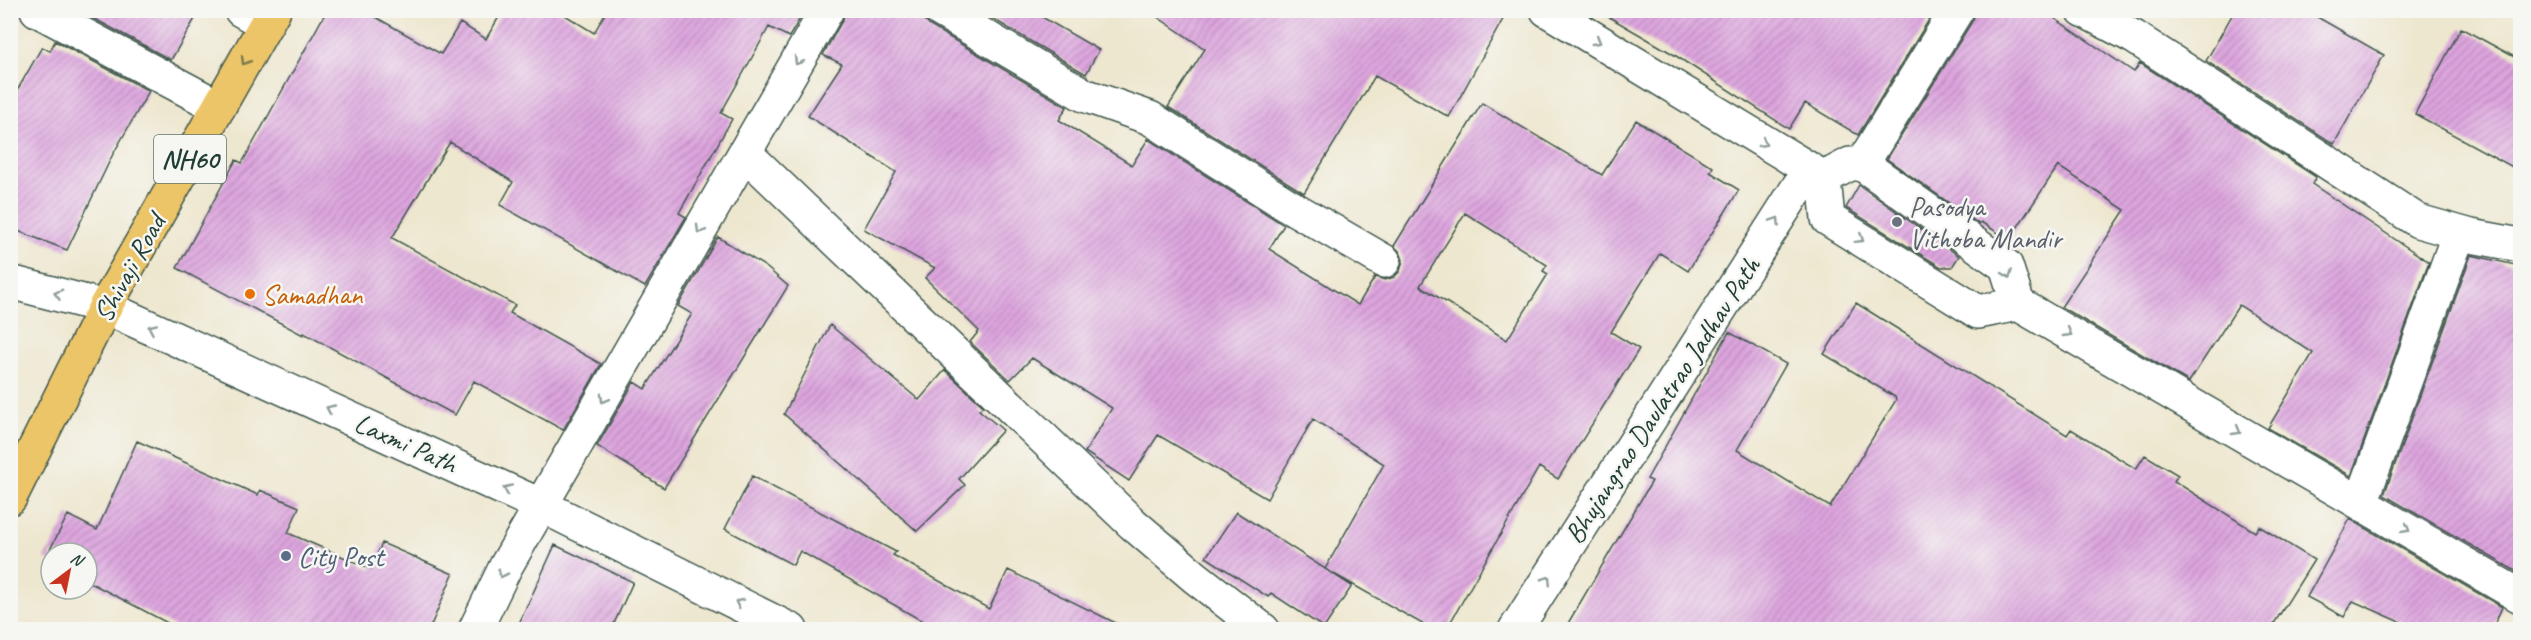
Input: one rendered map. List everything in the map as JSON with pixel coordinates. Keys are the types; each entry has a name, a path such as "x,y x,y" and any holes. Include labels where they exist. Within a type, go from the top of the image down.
{"highway":[{"name":"Shivaji Road","path":"10,498 105,307 219,107 260,15"}],"street":[{"path":"36,10 219,107"},
{"path":"475,630 506,566 827,10"},
{"path":"940,10 1084,96 1150,118 1286,204 1384,261"},
{"path":"1547,10 1816,174 1828,219 1978,312 2018,304 2520,596"},
{"path":"1862,164 1957,10"},
{"path":"2083,10 2134,37 2418,221 2520,245"},
{"path":"745,153 1133,524 1195,577 1263,630"},
{"path":"1816,174 1850,164 1862,164 2006,266 2018,304"},
{"name":"Bhujangrao Daulatrao Jadhav Path","path":"1515,630 1816,174"},
{"path":"2361,503 2459,232"},
{"name":"Laxmi Path","path":"10,282 105,307 542,506 791,630"}],"building":[{"path":"78,10 200,10 171,60"},
{"path":"327,10 363,10 441,54 460,23 486,39 503,10 557,10 594,33 607,10 805,10 789,37 769,27 721,113 732,119 679,213 686,217 645,287 500,205 513,182 450,142 392,238 515,305 510,313 601,364 563,430 474,381 455,415 304,333 303,335 177,268 236,160 242,163"},
{"path":"846,10 921,10 924,20 930,26 1067,107 1059,120 1132,165 1148,139 1284,225 1269,249 1358,305 1375,277 1385,280 1394,277 1400,271 1403,260 1400,252 1394,246 1482,103 1602,175 1636,120 1713,167 1710,172 1739,190 1688,271 1660,253 1611,332 1639,349 1558,479 1539,467 1446,630 1433,630 1325,569 1384,464 1313,419 1267,499 1158,435 1129,481 1085,452 1112,408 1032,358 1010,380 970,342 979,331 925,278 935,268 864,229 896,172 808,116 842,64 823,55","holes":["1465,213 1547,265 1543,271 1548,274 1507,340 1420,286"]},
{"path":"978,10 1030,10 1099,50 1086,74"},
{"path":"1147,10 1508,10 1449,117 1375,76 1304,193 1168,107 1205,49"},
{"path":"1597,10 1935,10 1858,135 1805,103 1789,129 1673,54"},
{"path":"1976,10 2042,10 2134,72 2140,63 2316,177 2312,184 2429,262 2351,476 2268,428 2313,353 2239,305 2189,382 2061,307 2125,210 2058,166 2009,240 1981,222 1979,224 1887,159 1973,20"},
{"path":"2235,10 2305,10 2384,55 2334,144 2206,61"},
{"path":"2461,28 2520,60 2520,171 2415,114"},
{"path":"55,41 149,91 112,156 67,250 10,228 10,103 42,47 50,51"},
{"path":"1859,185 1959,256 1952,267 1941,267 1846,208"},
{"path":"718,237 766,267 788,286 664,488 597,446 634,382 645,389 692,314 678,306"},
{"path":"2471,255 2520,266 2520,564 2517,572 2384,495"},
{"path":"1856,303 2067,435 2071,429 2136,469 2145,455 2178,475 2174,481 2255,532 2259,526 2314,560 2270,630 1564,630 1652,481 1647,479 1729,332 1786,364 1737,450 1830,507 1896,400 1895,397 1824,354"},
{"path":"830,325 919,400 945,370 983,406 979,410 1003,430 959,479 965,485 917,531 784,414"},
{"path":"137,441 258,495 260,490 299,507 288,533 371,569 382,543 453,574 429,630 181,630 99,587 99,541 54,541 68,515 97,530"},
{"path":"752,476 896,552 893,555 989,609 1008,570 1130,630 938,630 800,551 793,565 725,529"},
{"path":"1236,512 1352,586 1324,628 1271,593 1268,597 1206,557"},
{"path":"2350,519 2502,607 2492,630 2419,630 2353,601 2344,617 2307,597"},
{"path":"555,545 633,582 611,630 516,630"}],"place":[{"name":"Pasodya Vithoba Mandir","path":"1897,222"},
{"name":"Samadhan","path":"250,294"},
{"name":"City Post","path":"286,556"}]}
